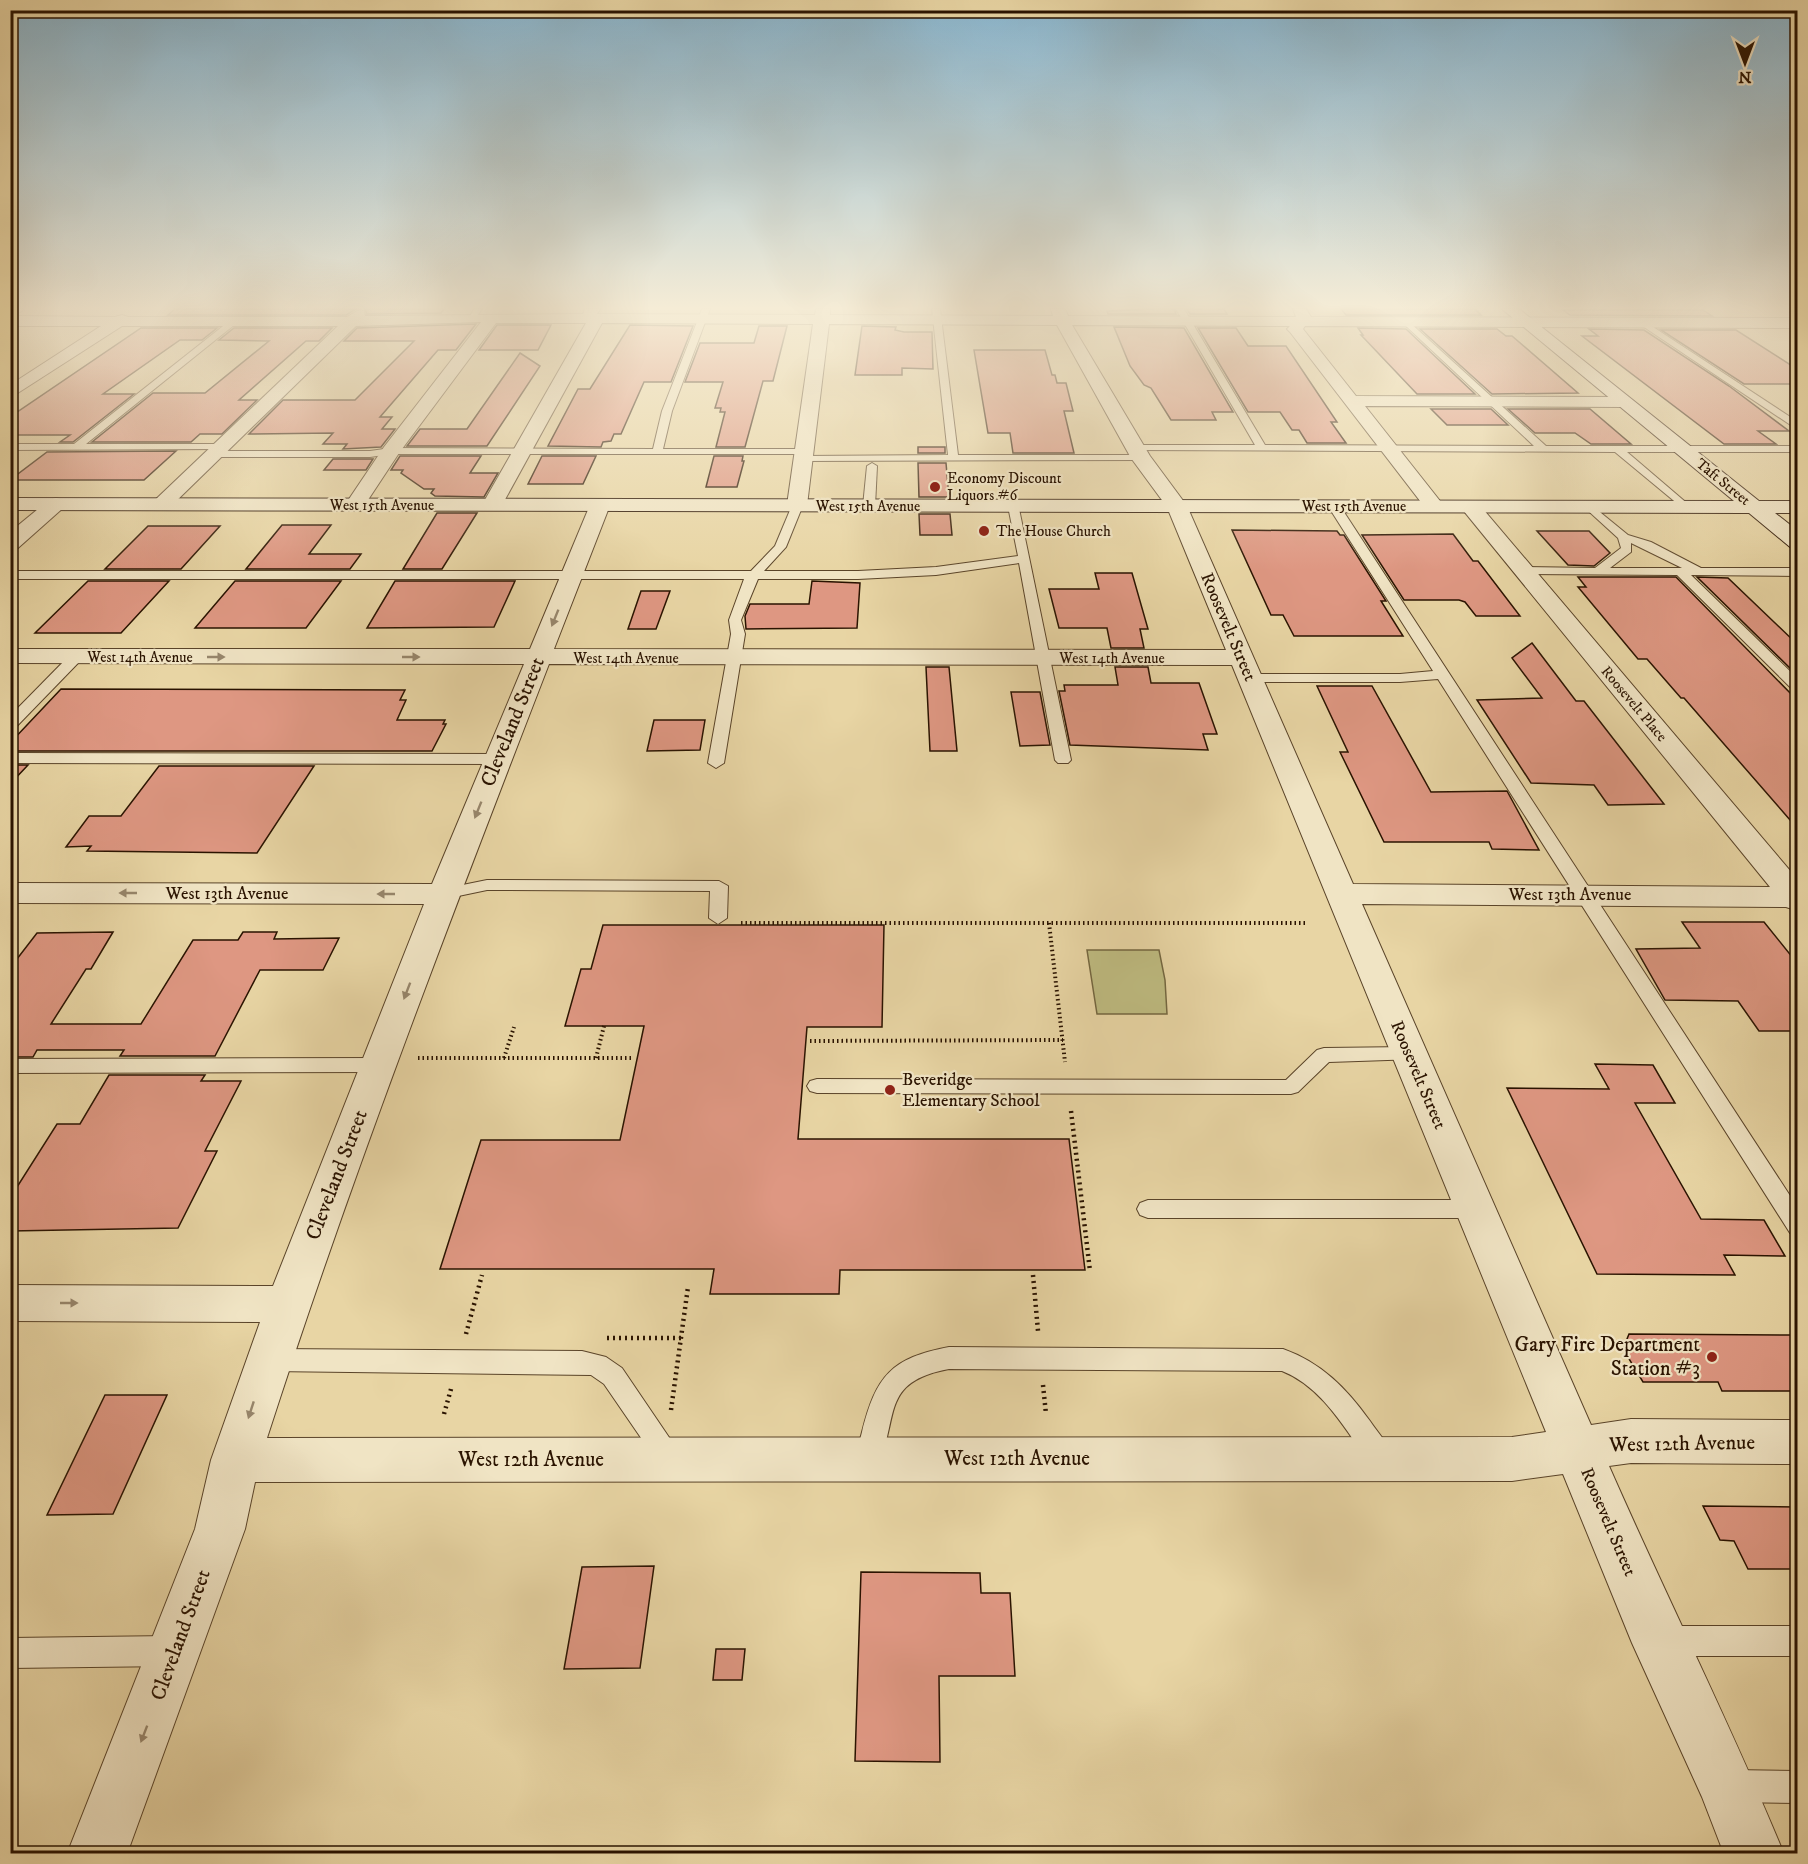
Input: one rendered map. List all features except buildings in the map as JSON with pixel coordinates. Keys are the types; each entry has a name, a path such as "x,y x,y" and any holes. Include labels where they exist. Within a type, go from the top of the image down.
{"street":[{"path":"161,505 273,396"},
{"path":"355,505 427,396"},
{"path":"492,505 553,396"},
{"path":"797,505 811,396"},
{"name":"Roosevelt Street","path":"1106,396 1138,453 1177,506 1659,1641 1727,1786 1754,1854"},
{"path":"1348,396 1434,506"},
{"name":"Taft Street","path":"1616,396 1797,542"},
{"path":"1352,401 1624,402"},
{"name":"West 15th Avenue","path":"10,504 1797,507"},
{"path":"10,543 56,504"},
{"name":"Cleveland Street","path":"97,1854 176,1651 220,1529 235,1460 288,1304 398,1062 444,894 600,505"},
{"name":"Roosevelt Place","path":"1470,506 1796,898"},
{"name":"West 14th Avenue","path":"10,656 1045,658 1246,668"},
{"name":"West 13th Avenue","path":"10,893 444,894"},
{"name":"West 13th Avenue","path":"1342,894 1796,898"},
{"path":"10,1303 288,1304"},
{"name":"West 12th Avenue","path":"235,1460 1512,1459 1631,1441 1797,1442"}],"lane":[{"path":"76,447 140,396"},
{"path":"657,452 673,396"},
{"path":"945,396 952,458"},
{"path":"1232,396 1263,449"},
{"path":"1488,396 1545,450"},
{"path":"1751,396 1797,427"},
{"path":"10,447 370,454 391,451 522,451 952,458 1263,449 1797,449"},
{"path":"1618,449 1685,507"},
{"path":"869,506 872,466"},
{"path":"716,763 738,634 735,620 748,582 780,547 797,505"},
{"path":"1014,506 1063,760"},
{"path":"1334,506 1797,1227"},
{"path":"1590,507 1624,537 1647,544 1700,572"},
{"path":"1598,571 1627,549 1624,537"},
{"path":"10,575 668,577 757,574 899,574 970,568 1025,559"},
{"path":"1524,571 1797,572"},
{"path":"1681,572 1797,687"},
{"path":"10,724 76,657"},
{"path":"1246,668 1400,678 1442,674"},
{"path":"10,758 498,759"},
{"path":"444,894 487,885 719,886 726,920"},
{"path":"817,1086 1291,1088 1324,1055 1410,1054"},
{"path":"10,1066 398,1062"},
{"path":"1148,1209 1475,1209"},
{"path":"868,1459 886,1391 896,1377 912,1365 949,1358 1283,1360 1311,1372 1324,1383 1382,1459"},
{"path":"268,1360 582,1362 597,1365 612,1376 671,1459"},
{"path":"1659,1641 1797,1641"},
{"path":"10,1653 176,1651"},
{"path":"1727,1786 1797,1787"}],"path":[{"path":"726,920 1307,923"},
{"path":"596,1058 604,1026"},
{"path":"504,1058 514,1027"},
{"path":"810,1041 1063,1040"},
{"path":"398,1062 504,1058 633,1058"},
{"path":"464,1343 483,1275"},
{"path":"1033,1275 1039,1338"},
{"path":"671,1413 688,1287"},
{"path":"444,1414 454,1377"},
{"path":"1042,1377 1046,1414"}],"shaded area":[{"path":"1087,950 1159,950 1165,980 1167,1014 1097,1014"}],"place":[{"name":"Economy Discount Liquors #6","path":"935,487"},
{"name":"The House Church","path":"984,531"},
{"name":"Beveridge Elementary School","path":"890,1090"},
{"name":"Gary Fire Department Station #3","path":"1712,1357"}]}
